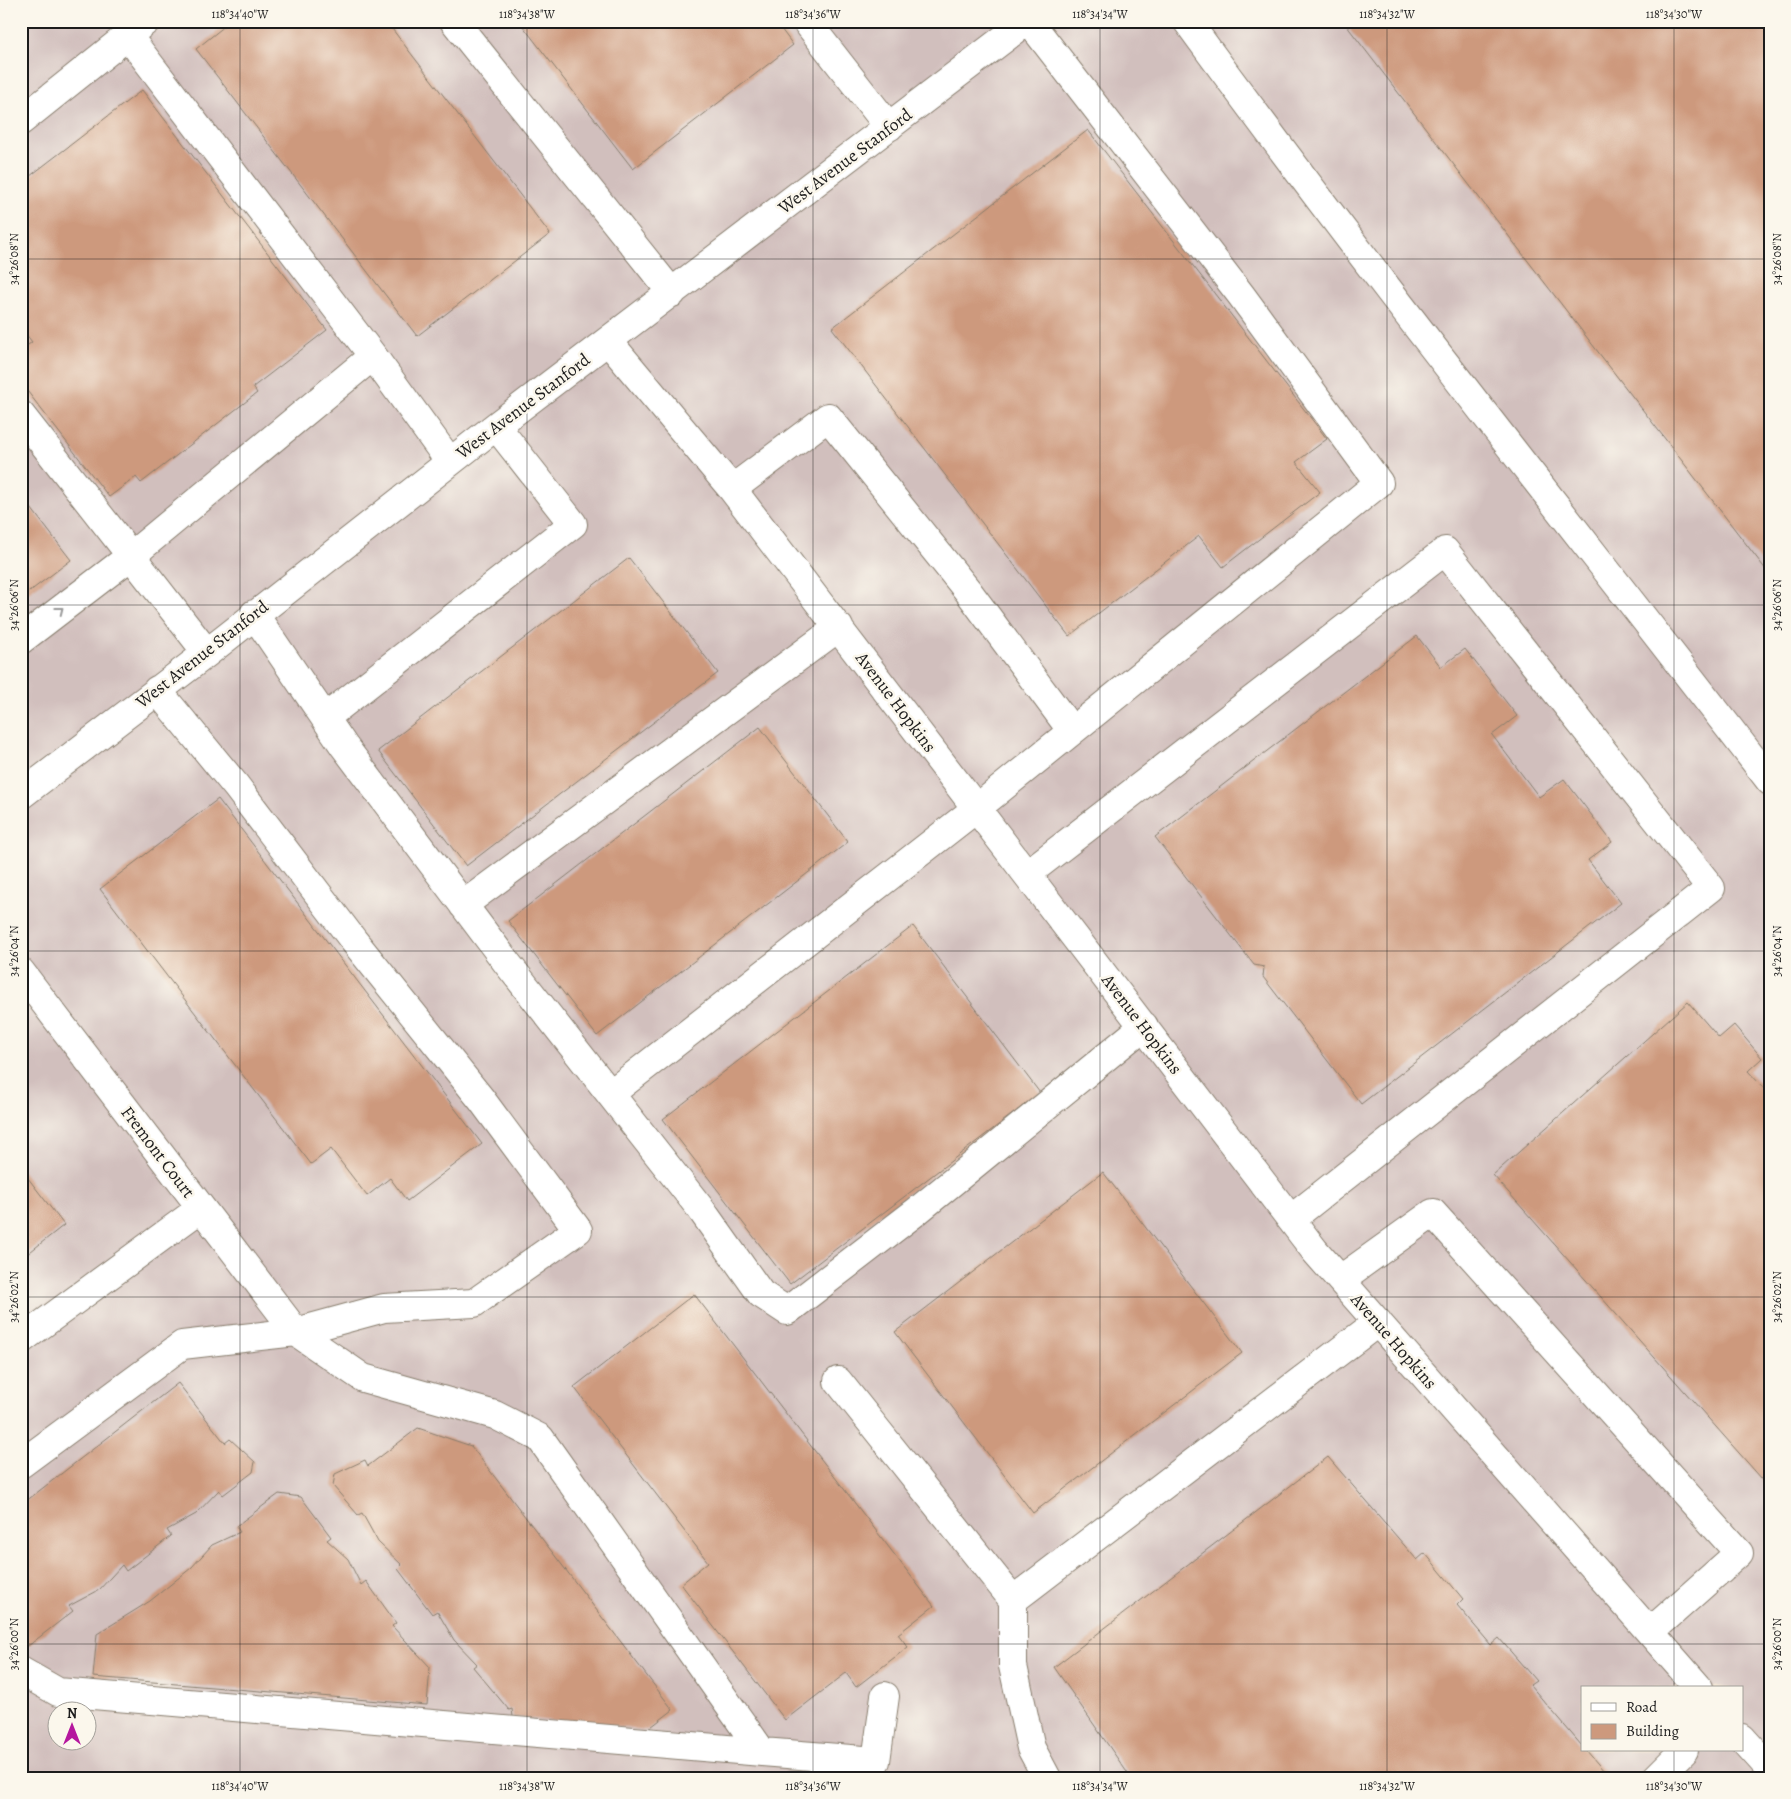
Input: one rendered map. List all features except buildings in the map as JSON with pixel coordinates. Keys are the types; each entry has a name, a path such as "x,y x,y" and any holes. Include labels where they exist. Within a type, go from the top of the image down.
{"street":[{"path":"454,21 672,293"},
{"path":"806,21 889,127"},
{"path":"610,1094 977,808 1379,483 1240,295 1028,21"},
{"name":"West Avenue Stanford","path":"21,794 207,653 254,614 496,426 1028,21"},
{"path":"1187,21 1389,293 1556,504 1770,781"},
{"path":"21,121 137,29 450,462"},
{"name":"Avenue Hopkins","path":"608,341 732,489 1291,1219 1378,1322 1697,1686"},
{"path":"21,640 132,555 373,356"},
{"path":"21,415 207,653"},
{"path":"732,489 828,417 968,590 1072,731"},
{"path":"325,718 573,524 496,426"},
{"path":"1027,874 1445,551 1711,888 1291,1219"},
{"path":"254,614 325,718 463,905 700,1208 761,1294 788,1311 918,1212 1144,1026"},
{"path":"463,905 838,627"},
{"path":"21,1464 182,1345 296,1332 384,1308 474,1303 578,1230 481,1099 348,933 236,786 157,690"},
{"name":"Fremont Court","path":"21,972 296,1332 363,1378 495,1415 540,1438 762,1752"},
{"path":"21,1340 201,1208"},
{"path":"1341,1279 1432,1213 1738,1553 1650,1632"},
{"path":"1013,1600 1378,1322"},
{"path":"838,1381 1013,1600 1013,1666 1031,1748 1048,1778"},
{"path":"21,1671 58,1692 876,1762 886,1696"},
{"path":"1744,1740 1770,1769"},
{"path":"1656,1778 1682,1752"}],"shaded area":[{"path":"21,21 1770,21 1770,1778 123,1778 33,1771 21,1765"}]}
